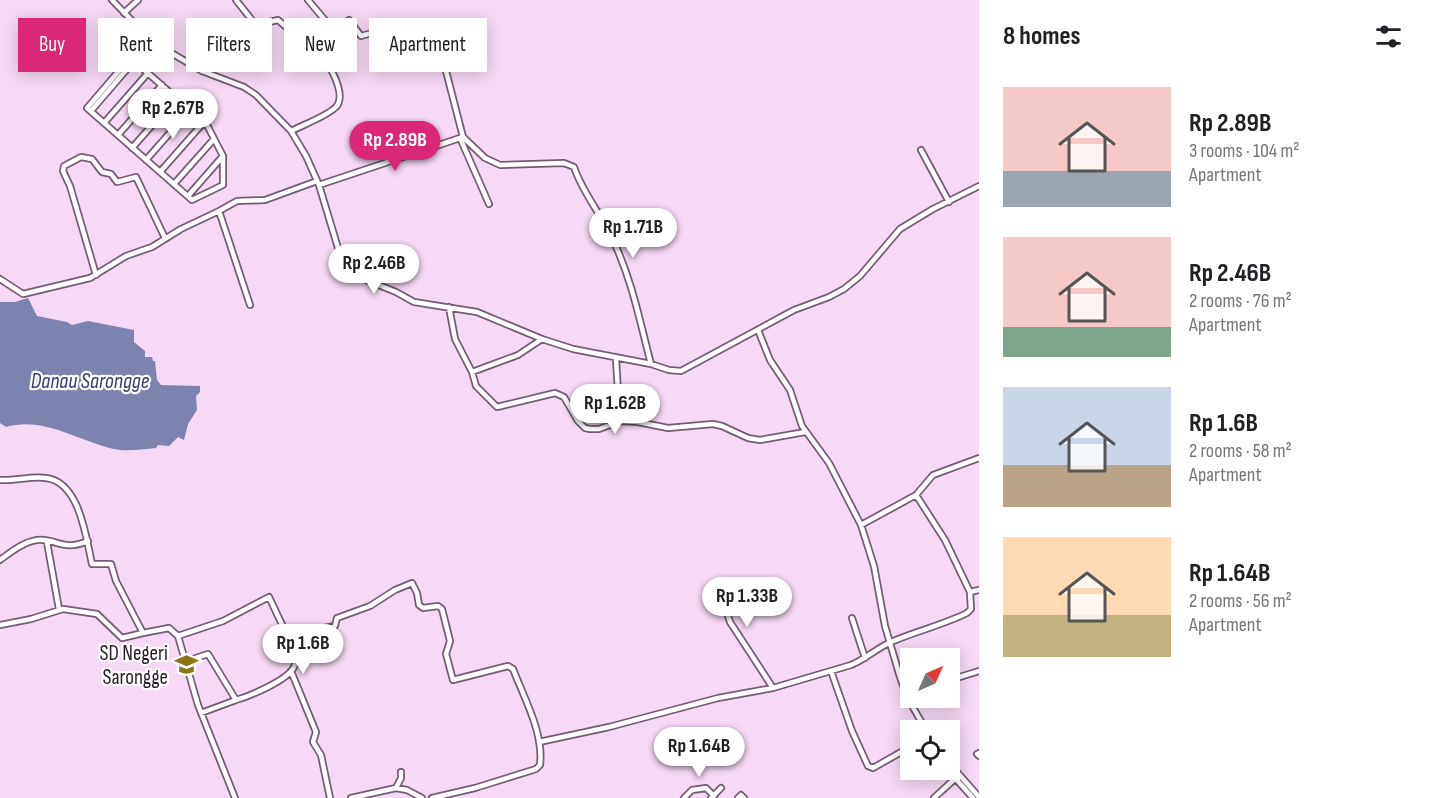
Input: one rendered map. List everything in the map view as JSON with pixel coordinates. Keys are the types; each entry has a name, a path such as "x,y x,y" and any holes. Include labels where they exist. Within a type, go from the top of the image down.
{"street":[{"path":"112,0 129,18"},
{"path":"124,13 138,0"},
{"path":"236,0 250,18"},
{"path":"308,0 323,18"},
{"path":"357,31 361,36 374,34 388,63 407,62 429,55 437,56 446,70 462,138 489,204"},
{"path":"89,109 121,72"},
{"path":"89,109 124,72"},
{"path":"205,72 244,87 256,95 291,131 318,183 341,258 364,279 414,302 477,312 542,339 573,349 651,364 669,370 681,370 794,310 844,289 861,276 900,229 979,186"},
{"path":"291,131 336,106 339,93 332,72"},
{"path":"89,109 104,123 192,200 223,185 223,156 204,122 148,73 104,123"},
{"path":"118,135 162,85"},
{"path":"132,147 176,98"},
{"path":"146,160 190,110"},
{"path":"160,172 204,122"},
{"path":"0,279 23,294 58,287 96,275 126,256 152,247 237,201 265,200 462,138"},
{"path":"462,138 485,158 500,165 564,163 574,167 582,189 611,235 631,284 651,364"},
{"path":"174,184 214,139"},
{"path":"921,150 949,202"},
{"path":"188,196 223,156"},
{"path":"96,275 70,186 63,171 64,166 79,158 92,159 102,172 111,174 117,182 136,177 165,238"},
{"path":"219,211 250,306"},
{"path":"449,307 455,339 472,372 477,389 498,407 559,393 570,404 578,421 585,428 599,429 621,421 668,428 713,424 748,438 760,440 805,432"},
{"path":"758,330 770,360 790,390 805,432 829,463 861,525 874,566 885,626 900,670"},
{"path":"472,372 518,355 542,339"},
{"path":"616,359 619,409"},
{"path":"861,525 916,495 933,475 979,458"},
{"path":"0,480 45,478 59,483 73,498 88,541 92,564 111,564 116,581 143,633"},
{"path":"539,742 609,727 718,698 773,688 851,665 890,642 967,613 971,609 970,592 945,540 916,495"},
{"path":"0,560 23,545 37,540 70,546 88,541"},
{"path":"47,542 59,609"},
{"path":"294,650 324,628 335,626 337,618 370,606 395,590 412,583 419,605 423,608 438,606 442,609 450,641 446,654 451,678 456,680 508,666 513,669 535,723 541,763 537,768 475,788 432,798"},
{"path":"970,592 979,590"},
{"path":"773,688 730,622 728,609 743,602 787,596"},
{"path":"178,636 223,621 269,597 294,650 296,663 291,671 262,690 201,713"},
{"path":"0,625 31,619 59,609 97,614 122,638 169,628 178,636 187,661 193,691 235,798"},
{"path":"852,618 865,658"},
{"path":"187,661 208,654 236,700"},
{"path":"291,671 316,732 313,742 321,755 330,798"},
{"path":"831,671 852,731 868,766 873,768 900,753"},
{"path":"960,677 979,671"},
{"path":"396,788 401,772"},
{"path":"938,797 954,780"},
{"path":"959,780 973,798"},
{"path":"960,780 979,797"},
{"path":"351,798 396,788 408,790 422,798"},
{"path":"684,798 692,790 706,788 713,797 722,788"},
{"path":"742,798 749,792"}],"water":[{"name":"Danau Sarongge","path":"28,298 37,316 72,325 88,321 134,330 134,342 145,351 145,357 152,357 155,361 157,380 161,385 200,386 200,392 196,396 197,410 188,424 184,440 178,437 169,446 158,445 156,448 119,450 47,427 20,424 6,427 0,423 0,302 15,302"}],"place":[{"name":"SD Negeri Sarongge","path":"186,665"}]}
